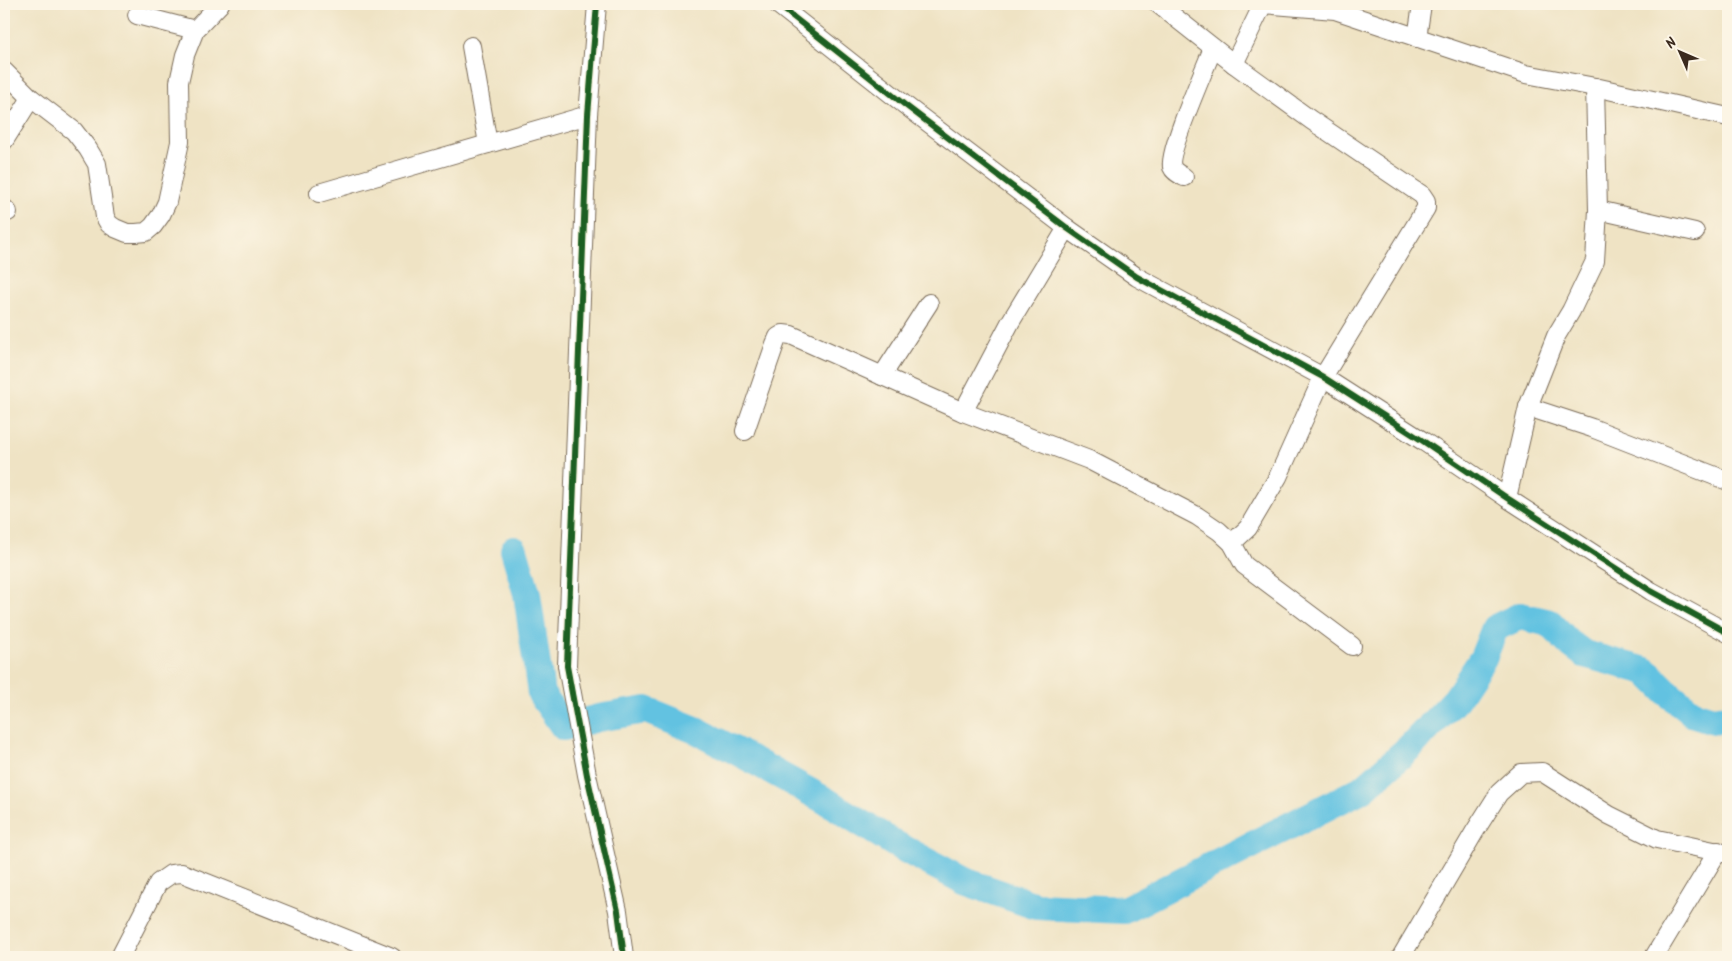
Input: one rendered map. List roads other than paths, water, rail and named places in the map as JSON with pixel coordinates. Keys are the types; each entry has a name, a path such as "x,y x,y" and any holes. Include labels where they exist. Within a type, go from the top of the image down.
{"street":[{"path":"4,71 30,98 74,131 88,149 97,164 104,217 109,224 127,233 146,232 161,215 167,202 180,142 179,82 185,55 196,30 220,4"},
{"path":"597,4 588,115 566,666 587,775 618,911 624,957"},
{"path":"777,4 905,105 1067,228 1137,276 1323,377 1651,591 1728,633"},
{"path":"1158,4 1234,64 1311,120 1422,194 1426,201 1426,208 1323,377 1278,477 1248,528 1232,543"},
{"path":"1234,64 1263,4 1335,10 1526,74 1595,87 1728,117"},
{"path":"1416,38 1422,4"},
{"path":"137,15 196,30"},
{"path":"471,46 488,144"},
{"path":"1184,177 1174,171 1172,167 1172,154 1214,48"},
{"path":"1507,498 1528,407 1556,336 1586,283 1595,261 1598,210 1595,87"},
{"path":"4,142 30,98"},
{"path":"319,193 588,115"},
{"path":"1598,210 1695,232"},
{"path":"963,412 1011,321 1067,228"},
{"path":"882,376 929,302"},
{"path":"745,431 778,337 783,334 791,335 963,412 1089,460 1197,516 1219,531 1232,543 1244,565 1352,646"},
{"path":"1528,407 1592,428 1728,481"},
{"path":"1401,957 1474,830 1499,793 1521,773 1542,772 1609,815 1656,839 1723,853 1654,957"},
{"path":"120,957 158,883 171,874 182,873 392,957"}],"waterway":[{"path":"514,550 527,594 541,694 564,727 598,718 646,710 698,731 747,757 828,802 895,844 964,881 1036,906 1124,910 1364,788 1409,748 1456,699 1483,658 1495,628 1520,616 1550,623 1568,642 1584,654 1646,671 1668,693 1694,714 1713,720 1728,718"}]}
